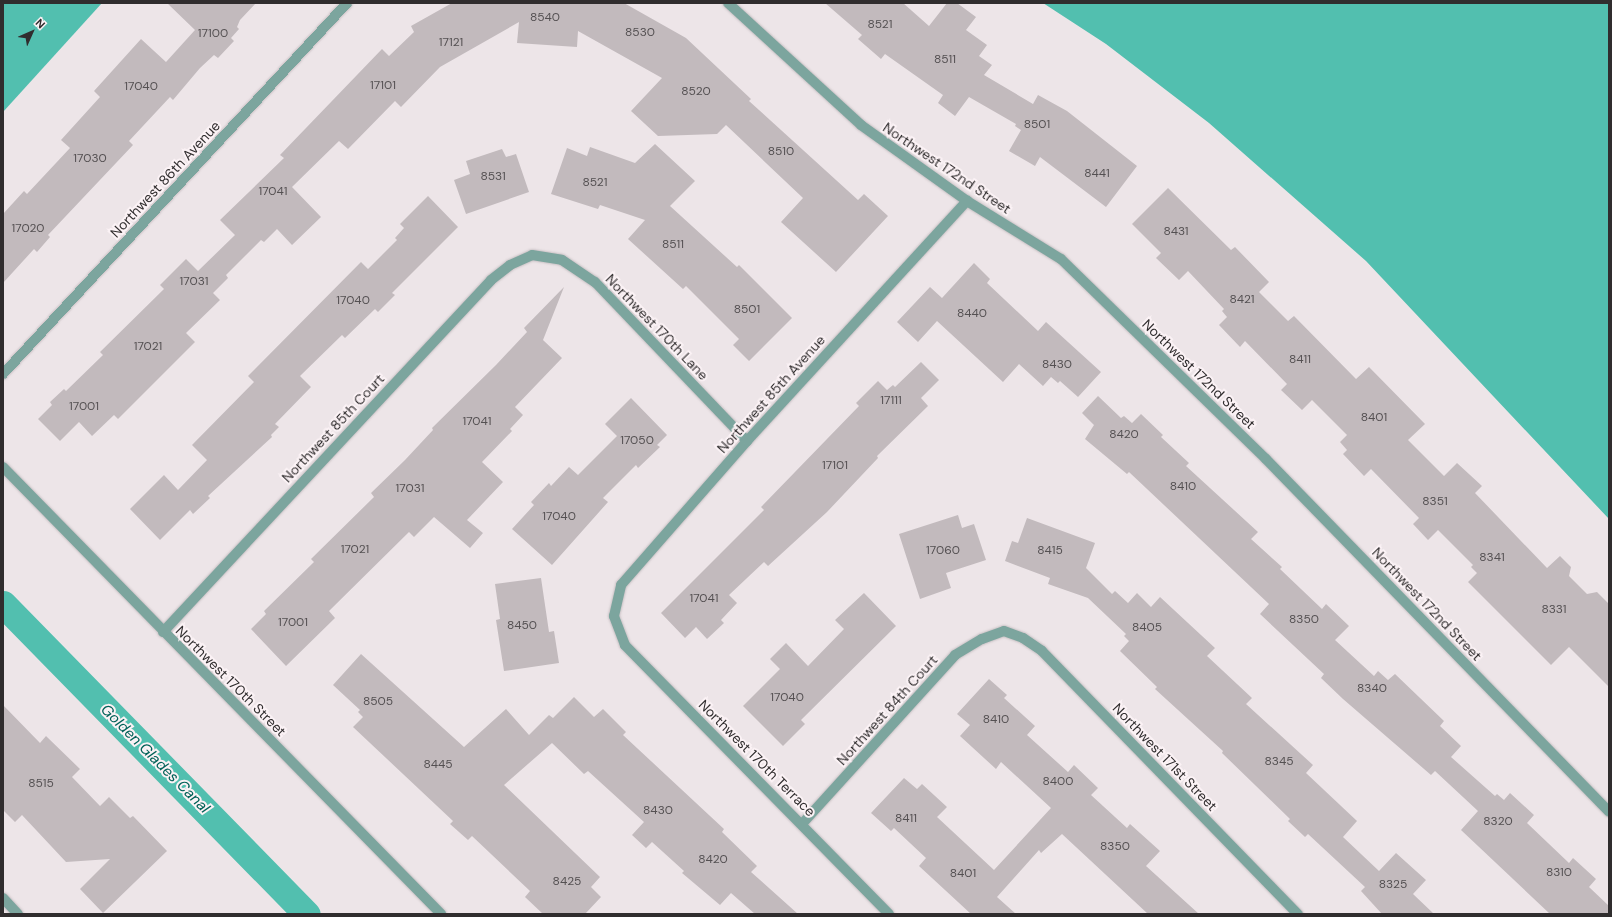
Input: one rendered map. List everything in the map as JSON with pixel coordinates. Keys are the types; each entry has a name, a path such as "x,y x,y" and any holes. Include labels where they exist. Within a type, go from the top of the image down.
{"street":[{"name":"Northwest 86th Avenue","path":"3,374 347,3"},
{"name":"Northwest 172nd Street","path":"728,3 861,125 967,201 1061,259 1266,459 1609,812"},
{"name":"Northwest 85th Avenue","path":"614,616 621,585 747,442 967,201"},
{"name":"Northwest 170th Lane","path":"532,255 562,260 595,282 747,442"},
{"name":"Northwest 85th Court","path":"163,632 491,280 510,265 532,255"},
{"name":"Northwest 170th Street","path":"3,467 441,914"},
{"name":"Northwest 170th Terrace","path":"614,616 625,645 889,914"},
{"name":"Northwest 84th Court","path":"802,824 955,655 982,639 1004,631"},
{"name":"Northwest 171st Street","path":"1004,631 1023,638 1042,651 1298,914"},
{"path":"3,898 18,914"}],"shaded area":[{"path":"3,3 102,3 3,112"},
{"path":"1043,3 1609,3 1609,519 1366,261 1209,123 1106,44"}],"building":[{"path":"167,3 256,3 240,20 237,27 239,29 231,38 234,41 218,58 214,55 200,68 173,100 170,97 129,141 133,145 48,235 50,237 37,252 34,249 3,283 3,214 24,191 27,194 70,148 61,140 100,97 94,91 141,39 166,62 195,30"},
{"path":"452,3 624,3 686,38 751,99 749,101 858,200 864,194 888,216 836,272 781,222 803,198 726,125 717,134 658,136 631,111 662,78 578,31 577,47 517,43 519,22 440,67 401,107 395,101 348,149 339,141 292,187 321,217 292,245 277,229 264,242 261,240 226,275 228,278 213,293 220,300 186,333 195,342 118,419 114,415 92,436 79,422 60,441 38,419 52,405 50,402 64,389 66,391 103,355 100,352 164,289 160,285 186,259 198,271 235,235 220,220 284,158 280,155 382,49 389,56 414,32 411,26"},
{"path":"825,3 903,3 929,26 947,3 957,3 976,17 966,30 987,45 979,56 992,65 984,75 1033,104 1038,95 1067,111 1137,166 1106,207 1040,157 1035,166 1009,151 1021,130 1015,126 1016,124 969,97 955,116 938,103 943,95 885,54 881,59 858,39 862,35"},
{"path":"655,144 695,181 670,206 737,267 739,265 792,318 749,361 733,345 739,339 686,286 683,289 628,239 645,220 600,205 598,209 551,194 567,148 587,156 590,147 635,163"},
{"path":"502,149 506,157 516,154 529,192 466,214 454,180 470,174 466,161"},
{"path":"1168,188 1231,250 1235,247 1269,282 1259,292 1288,321 1294,316 1356,379 1369,367 1425,424 1408,440 1444,476 1457,463 1482,486 1475,493 1547,568 1560,556 1571,567 1569,576 1587,594 1597,592 1609,604 1609,687 1569,647 1551,665 1468,582 1477,573 1471,567 1473,565 1438,530 1428,540 1413,524 1419,518 1371,469 1364,476 1343,454 1347,450 1340,442 1347,435 1312,400 1302,410 1281,390 1287,384 1245,341 1240,347 1219,325 1227,317 1222,311 1224,309 1188,271 1179,280 1156,258 1161,253 1132,224"},
{"path":"428,196 458,227 392,293 395,295 378,312 375,309 345,338 342,335 300,376 311,387 275,424 279,427 271,435 272,437 208,496 210,498 193,514 190,510 160,540 130,509 164,475 178,490 207,460 192,445 254,382 248,376 361,262 368,269 397,240 395,238 404,228 400,224"},
{"path":"974,263 990,279 987,283 1038,331 1046,322 1101,372 1078,397 1060,381 1058,383 1051,377 1043,386 1019,364 1003,382 937,321 918,342 897,322 930,287 942,298"},
{"path":"564,287 543,340 562,358 515,407 523,415 510,429 512,431 482,462 503,482 467,520 483,533 470,548 434,517 414,537 409,532 329,611 335,618 286,666 251,629 266,614 264,611 314,562 311,559 374,497 371,493 405,460 433,430 432,428 527,332 524,328"},
{"path":"921,362 939,380 921,398 928,406 877,456 878,458 827,512 768,566 764,562 729,595 737,603 721,620 724,623 707,639 696,627 685,638 661,613 764,510 761,507 859,406 856,403 878,381 887,390 893,385 895,387"},
{"path":"1098,396 1121,418 1124,416 1132,423 1141,414 1163,435 1161,437 1189,463 1186,466 1258,532 1251,539 1282,567 1280,569 1322,609 1326,604 1349,626 1335,640 1374,676 1378,671 1388,680 1395,674 1444,721 1440,726 1461,746 1451,757 1495,796 1497,794 1504,800 1510,793 1534,815 1527,823 1569,863 1573,858 1596,879 1589,887 1609,906 1609,914 1550,914 1461,830 1478,811 1435,771 1431,775 1343,699 1321,678 1324,674 1260,614 1269,604 1129,472 1127,474 1085,439 1094,425 1082,413"},
{"path":"631,398 667,435 657,445 660,447 638,468 636,465 603,498 608,502 552,565 512,529 534,505 531,502 549,483 551,486 569,467 578,475 617,436 605,424"},
{"path":"958,515 962,528 974,524 986,560 946,573 951,588 920,599 899,534"},
{"path":"1027,518 1095,543 1086,568 1112,594 1115,591 1128,603 1137,593 1151,607 1160,597 1215,648 1207,656 1252,698 1246,704 1313,765 1306,773 1357,821 1343,837 1379,871 1396,853 1426,880 1413,894 1434,914 1382,914 1361,891 1365,887 1308,834 1305,837 1288,821 1290,819 1222,753 1223,751 1155,689 1157,687 1120,651 1129,641 1124,636 1126,634 1088,598 1048,584 1050,578 1005,561 1012,541 1018,543"},
{"path":"541,578 549,632 554,631 559,663 504,671 496,620 500,619 495,584"},
{"path":"864,593 896,626 801,720 805,724 783,746 743,706 780,669 770,659 786,643 808,666 844,629 835,620"},
{"path":"361,654 464,747 506,709 529,735 549,715 553,718 574,697 594,717 603,709 626,732 623,735 724,829 722,832 757,866 751,872 798,914 755,914 731,893 720,905 682,873 684,871 652,842 646,848 632,835 644,822 588,771 584,774 552,743 504,785 600,877 591,887 601,897 585,914 543,914 525,897 530,891 472,836 468,840 450,824 453,821 353,727 363,717 358,712 360,710 333,685"},
{"path":"989,679 1007,695 1004,698 1035,726 1027,735 1068,772 1074,765 1098,788 1091,795 1127,828 1130,824 1160,851 1146,866 1199,914 1148,914 1062,834 1041,853 1039,850 997,897 1016,914 971,914 919,866 926,858 894,828 891,831 871,813 904,778 917,789 922,784 947,807 937,817 994,870 1051,808 1001,762 996,769 960,736 970,725 957,714"},
{"path":"3,705 40,743 46,736 80,769 72,777 100,806 109,797 130,818 133,816 167,851 103,913 80,889 110,859 66,862 22,815 15,822 3,810"}],"waterway":[{"name":"Golden Glades Canal","path":"3,604 307,914"}]}
